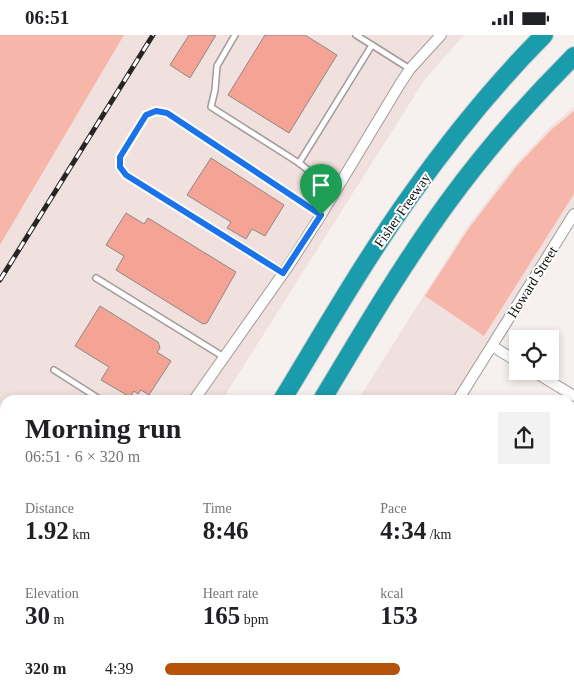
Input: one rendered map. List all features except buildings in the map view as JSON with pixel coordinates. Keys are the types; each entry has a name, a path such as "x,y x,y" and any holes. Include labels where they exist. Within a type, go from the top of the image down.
{"highway":[{"name":"Fisher Freeway","path":"285,395 375,248 410,196 440,155 507,75 544,35"},
{"path":"325,395 394,281 471,171 536,94 574,56"},
{"path":"536,94 574,70"}],"street":[{"path":"197,395 321,215 410,69 441,35"},
{"name":"Howard Street","path":"461,395 570,230 574,214"},
{"path":"492,346 509,356"},
{"path":"547,380 571,395"}],"lane":[{"path":"235,35 217,66 211,107 299,163 336,191"},
{"path":"356,35 410,69"},
{"path":"299,163 372,45"},
{"path":"283,273 126,175 120,167 120,157 146,115 156,111 167,113 321,215"},
{"path":"96,278 224,357"},
{"path":"54,370 93,395"}],"shaded area":[{"path":"0,35 124,35 0,245"},
{"path":"124,35 464,35 425,79 225,395 0,395 0,245"},
{"path":"574,107 574,214 461,395 361,395 467,227 513,167 552,125"},
{"path":"574,111 574,194 484,336 425,296 469,228 517,166 551,130"}],"railway":[{"path":"0,280 153,35"}],"route":[{"path":"156,111 167,113 321,215 283,273 126,175 120,167 120,157 146,115 156,111"}]}
